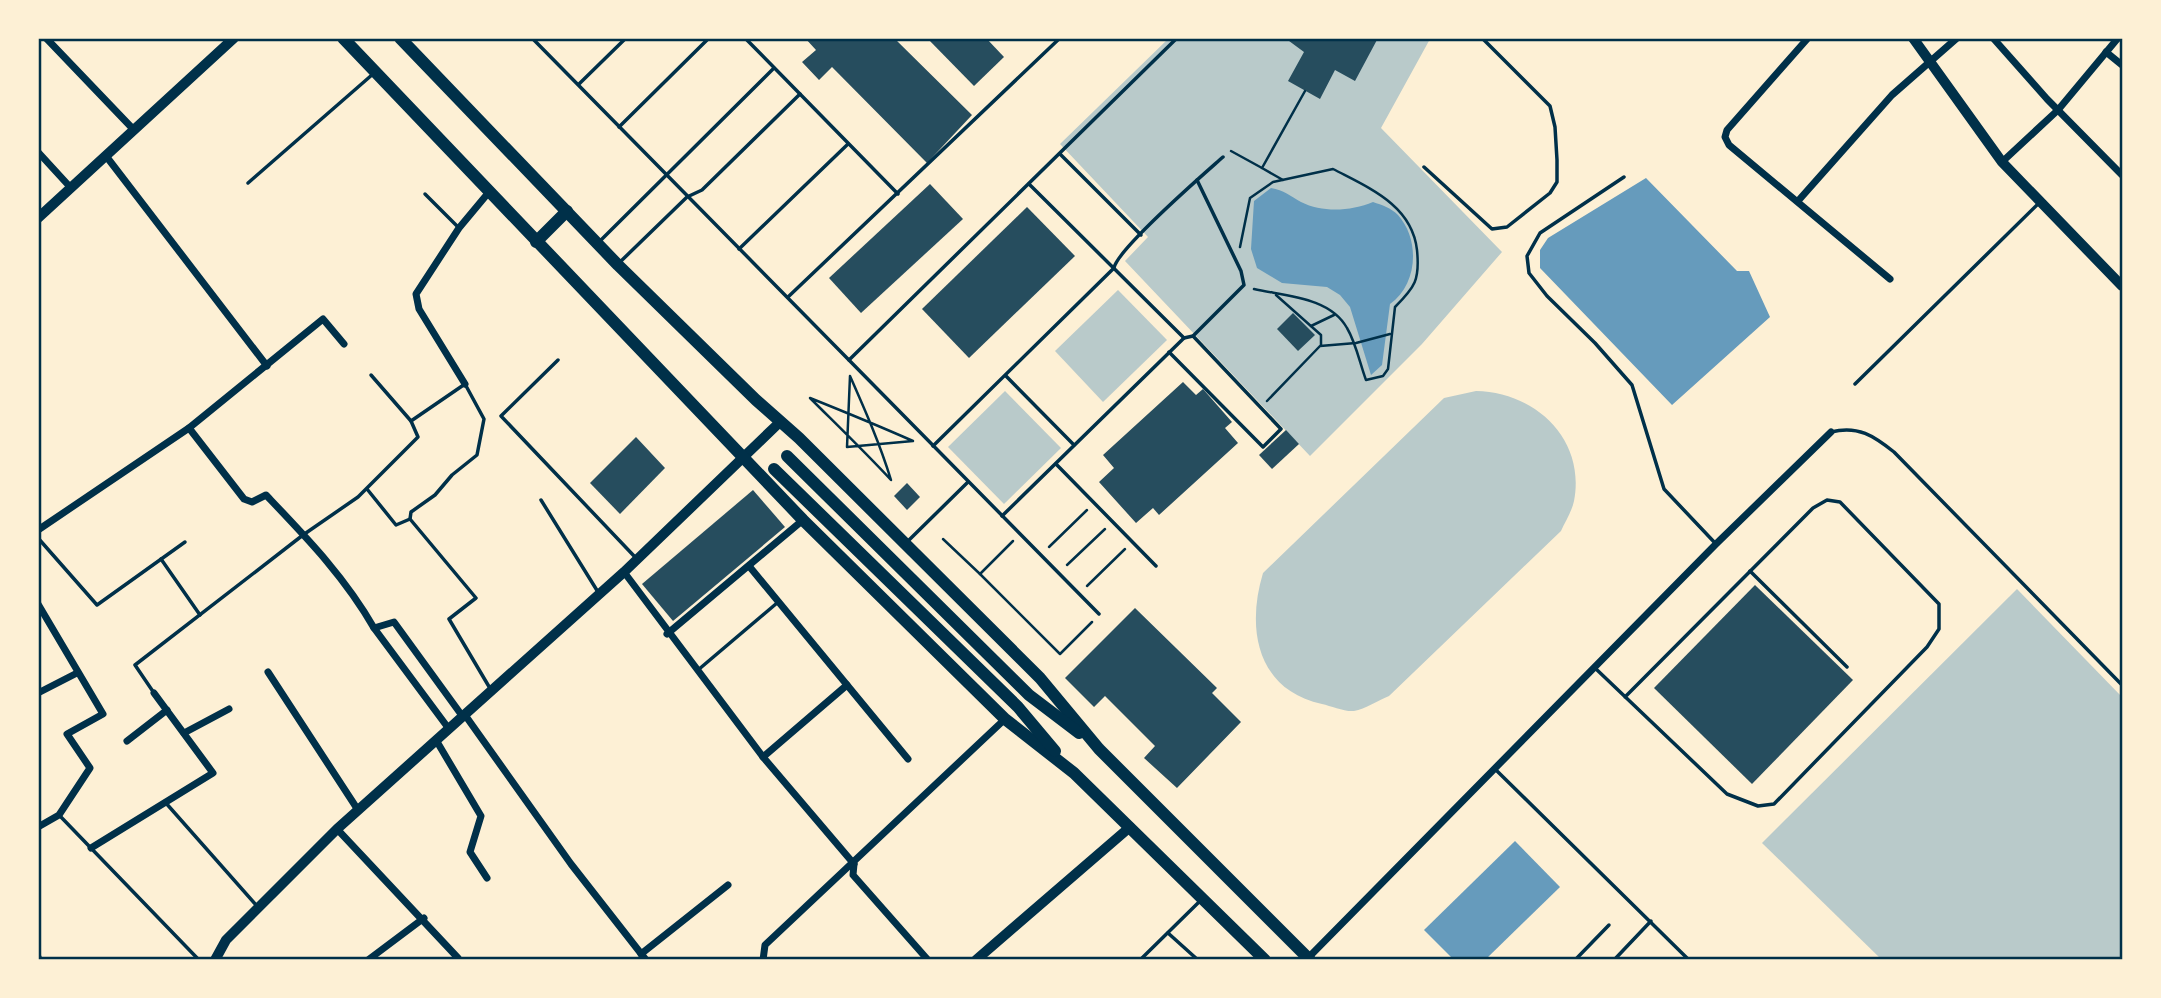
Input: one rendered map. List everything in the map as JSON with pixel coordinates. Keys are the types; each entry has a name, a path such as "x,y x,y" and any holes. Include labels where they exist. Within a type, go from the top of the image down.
{"main road":[{"path":"38,218 234,38"},
{"path":"343,38 743,460 1005,719 1074,773"},
{"path":"400,38 618,265 1040,677 1099,749 1308,959"},
{"path":"1917,41 1928,61 2001,162 2123,286"},
{"path":"536,242 567,211"},
{"path":"215,960 226,940 337,829 624,572 780,422"},
{"path":"787,456 1029,695 1099,749"},
{"path":"774,469 1018,707 1074,773 1265,960"}],"street":[{"path":"46,38 134,130"},
{"path":"1808,38 1727,130 1725,136 1729,145 1889,279"},
{"path":"1798,201 1892,95 1956,38"},
{"path":"1993,38 2058,110 2123,175"},
{"path":"2001,162 2058,110 2118,38"},
{"path":"2106,52 2123,65"},
{"path":"38,152 71,188"},
{"path":"106,156 267,366"},
{"path":"465,384 419,309 416,294 459,228 489,192"},
{"path":"38,530 189,428 323,319 344,344"},
{"path":"189,428 244,499 252,502 266,495 348,584 374,628 449,729"},
{"path":"1308,959 1716,544 1831,432"},
{"path":"667,634 803,520"},
{"path":"749,566 908,759"},
{"path":"624,572 696,672 763,757 854,864 853,876 928,960"},
{"path":"38,604 103,714 67,734 90,768 59,815 38,827"},
{"path":"374,628 394,622 571,864 644,957 727,885"},
{"path":"268,672 358,810"},
{"path":"38,693 77,673"},
{"path":"763,757 847,685"},
{"path":"91,848 213,773 154,692"},
{"path":"184,733 229,709"},
{"path":"127,741 167,710"},
{"path":"763,960 765,945 1005,719"},
{"path":"436,740 481,816 470,852 487,878"},
{"path":"976,960 1130,827"},
{"path":"337,829 424,918 458,958"},
{"path":"368,960 424,918"}],"lane":[{"path":"532,38 1100,614"},
{"path":"579,84 626,38"},
{"path":"619,127 709,38"},
{"path":"745,38 898,194"},
{"path":"788,297 1060,38"},
{"path":"849,360 1178,38"},
{"path":"1424,167 1492,229 1507,227 1515,222 1550,192 1557,182 1555,127 1549,106 1482,38"},
{"path":"598,244 676,163 774,68"},
{"path":"248,183 375,72"},
{"path":"618,265 687,197 702,190 800,94"},
{"path":"739,249 848,144"},
{"path":"1060,154 1141,235"},
{"path":"933,446 1114,268 1115,261 1141,235 1223,157"},
{"path":"1624,177 1540,233 1527,256 1529,273 1570,322 1595,343 1632,385 1664,489 1716,544"},
{"path":"1002,516 1184,338 1193,336 1242,287 1241,271 1197,180"},
{"path":"1029,184 1184,338"},
{"path":"425,194 459,228"},
{"path":"1855,384 2040,202"},
{"path":"1170,352 1263,447 1281,429 1193,336"},
{"path":"558,360 501,416 637,559"},
{"path":"154,692 135,665 367,488 418,437 411,421 371,375"},
{"path":"1006,376 1074,445"},
{"path":"411,421 465,384 484,419 477,455 452,475 435,495 411,512 410,519 476,598 449,619 491,691"},
{"path":"1831,432 1844,428 1861,430 1874,436 1894,452 2123,685"},
{"path":"1056,464 1156,566"},
{"path":"905,543 968,482"},
{"path":"367,488 396,525 410,519"},
{"path":"541,500 599,594"},
{"path":"1594,667 1625,697 1727,794 1758,806 1774,804 1927,647 1939,629 1939,604 1840,502 1827,500 1813,508 1625,697"},
{"path":"38,538 97,605 185,542"},
{"path":"161,559 200,615"},
{"path":"1750,571 1847,667"},
{"path":"696,672 778,602"},
{"path":"1494,768 1689,960"},
{"path":"165,802 259,907"},
{"path":"59,815 199,960"},
{"path":"1140,960 1203,898"},
{"path":"1614,960 1651,921"},
{"path":"1575,960 1609,925"},
{"path":"1168,932 1198,960"},
{"path":"38,952 41,960"}],"path":[{"path":"1262,168 1305,91"},
{"path":"1223,157 1231,151 1283,180"},
{"path":"1232,253 1242,246 1250,198 1273,182 1333,169 1396,206 1415,231 1418,262 1414,288 1395,307 1388,369 1383,376 1366,380 1347,327 1327,308 1308,300 1242,287"},
{"path":"1273,293 1321,335 1321,346"},
{"path":"1311,326 1334,315"},
{"path":"1261,407 1321,346 1354,343 1390,334"},
{"path":"848,413 848,435 847,447 859,446 880,444 913,441 870,421 848,413 810,398 848,435 859,446 891,480 880,444 870,421 850,376 848,413"},
{"path":"1041,555 1095,503"},
{"path":"1059,573 1113,522"},
{"path":"980,575 1020,534"},
{"path":"943,538 1060,654 1100,614"},
{"path":"1079,593 1132,542"}],"shaded area":[{"path":"1168,39 1430,39 1381,128 1502,252 1422,344 1310,456 1125,261 1148,237 1060,144"},
{"path":"1118,290 1167,340 1103,402 1055,351"},
{"path":"1005,391 1061,448 1004,504 948,447"},
{"path":"1476,391 1497,393 1536,410 1564,439 1572,457 1576,478 1573,505 1561,531 1389,696 1354,711 1300,697 1283,686 1270,671 1262,654 1256,615 1263,573 1444,398"},
{"path":"2017,589 2122,697 2122,959 1881,959 1762,843"}],"water":[{"path":"1646,178 1737,271 1749,271 1770,317 1672,405 1540,268 1540,250 1548,238"},
{"path":"1271,188 1318,208 1346,209 1373,202 1392,210 1405,226 1413,250 1413,262 1406,286 1390,304 1382,365 1371,375 1350,307 1340,295 1327,287 1282,283 1257,268 1251,249 1254,201"},
{"path":"1515,841 1560,887 1486,959 1453,959 1424,930"}],"building":[{"path":"805,38 894,38 972,115 927,163 832,67 819,80 802,62 816,50"},
{"path":"927,38 986,38 1004,57 974,86"},
{"path":"1285,38 1378,38 1355,81 1335,70 1320,99 1288,81 1304,52"},
{"path":"930,184 963,219 861,313 829,278"},
{"path":"1027,207 1075,256 969,358 922,309"},
{"path":"1293,313 1315,335 1298,351 1277,329"},
{"path":"1183,382 1196,395 1203,389 1232,422 1225,428 1238,443 1159,515 1153,508 1136,523 1099,482 1114,468 1103,455"},
{"path":"1286,430 1299,444 1272,469 1259,455"},
{"path":"636,437 665,468 620,514 590,483"},
{"path":"907,483 920,497 907,510 894,496"},
{"path":"753,490 785,527 673,621 642,584"},
{"path":"1755,585 1853,680 1752,784 1654,688"},
{"path":"1135,608 1217,688 1212,693 1241,722 1177,788 1144,758 1155,746 1105,696 1094,707 1065,678"}]}
